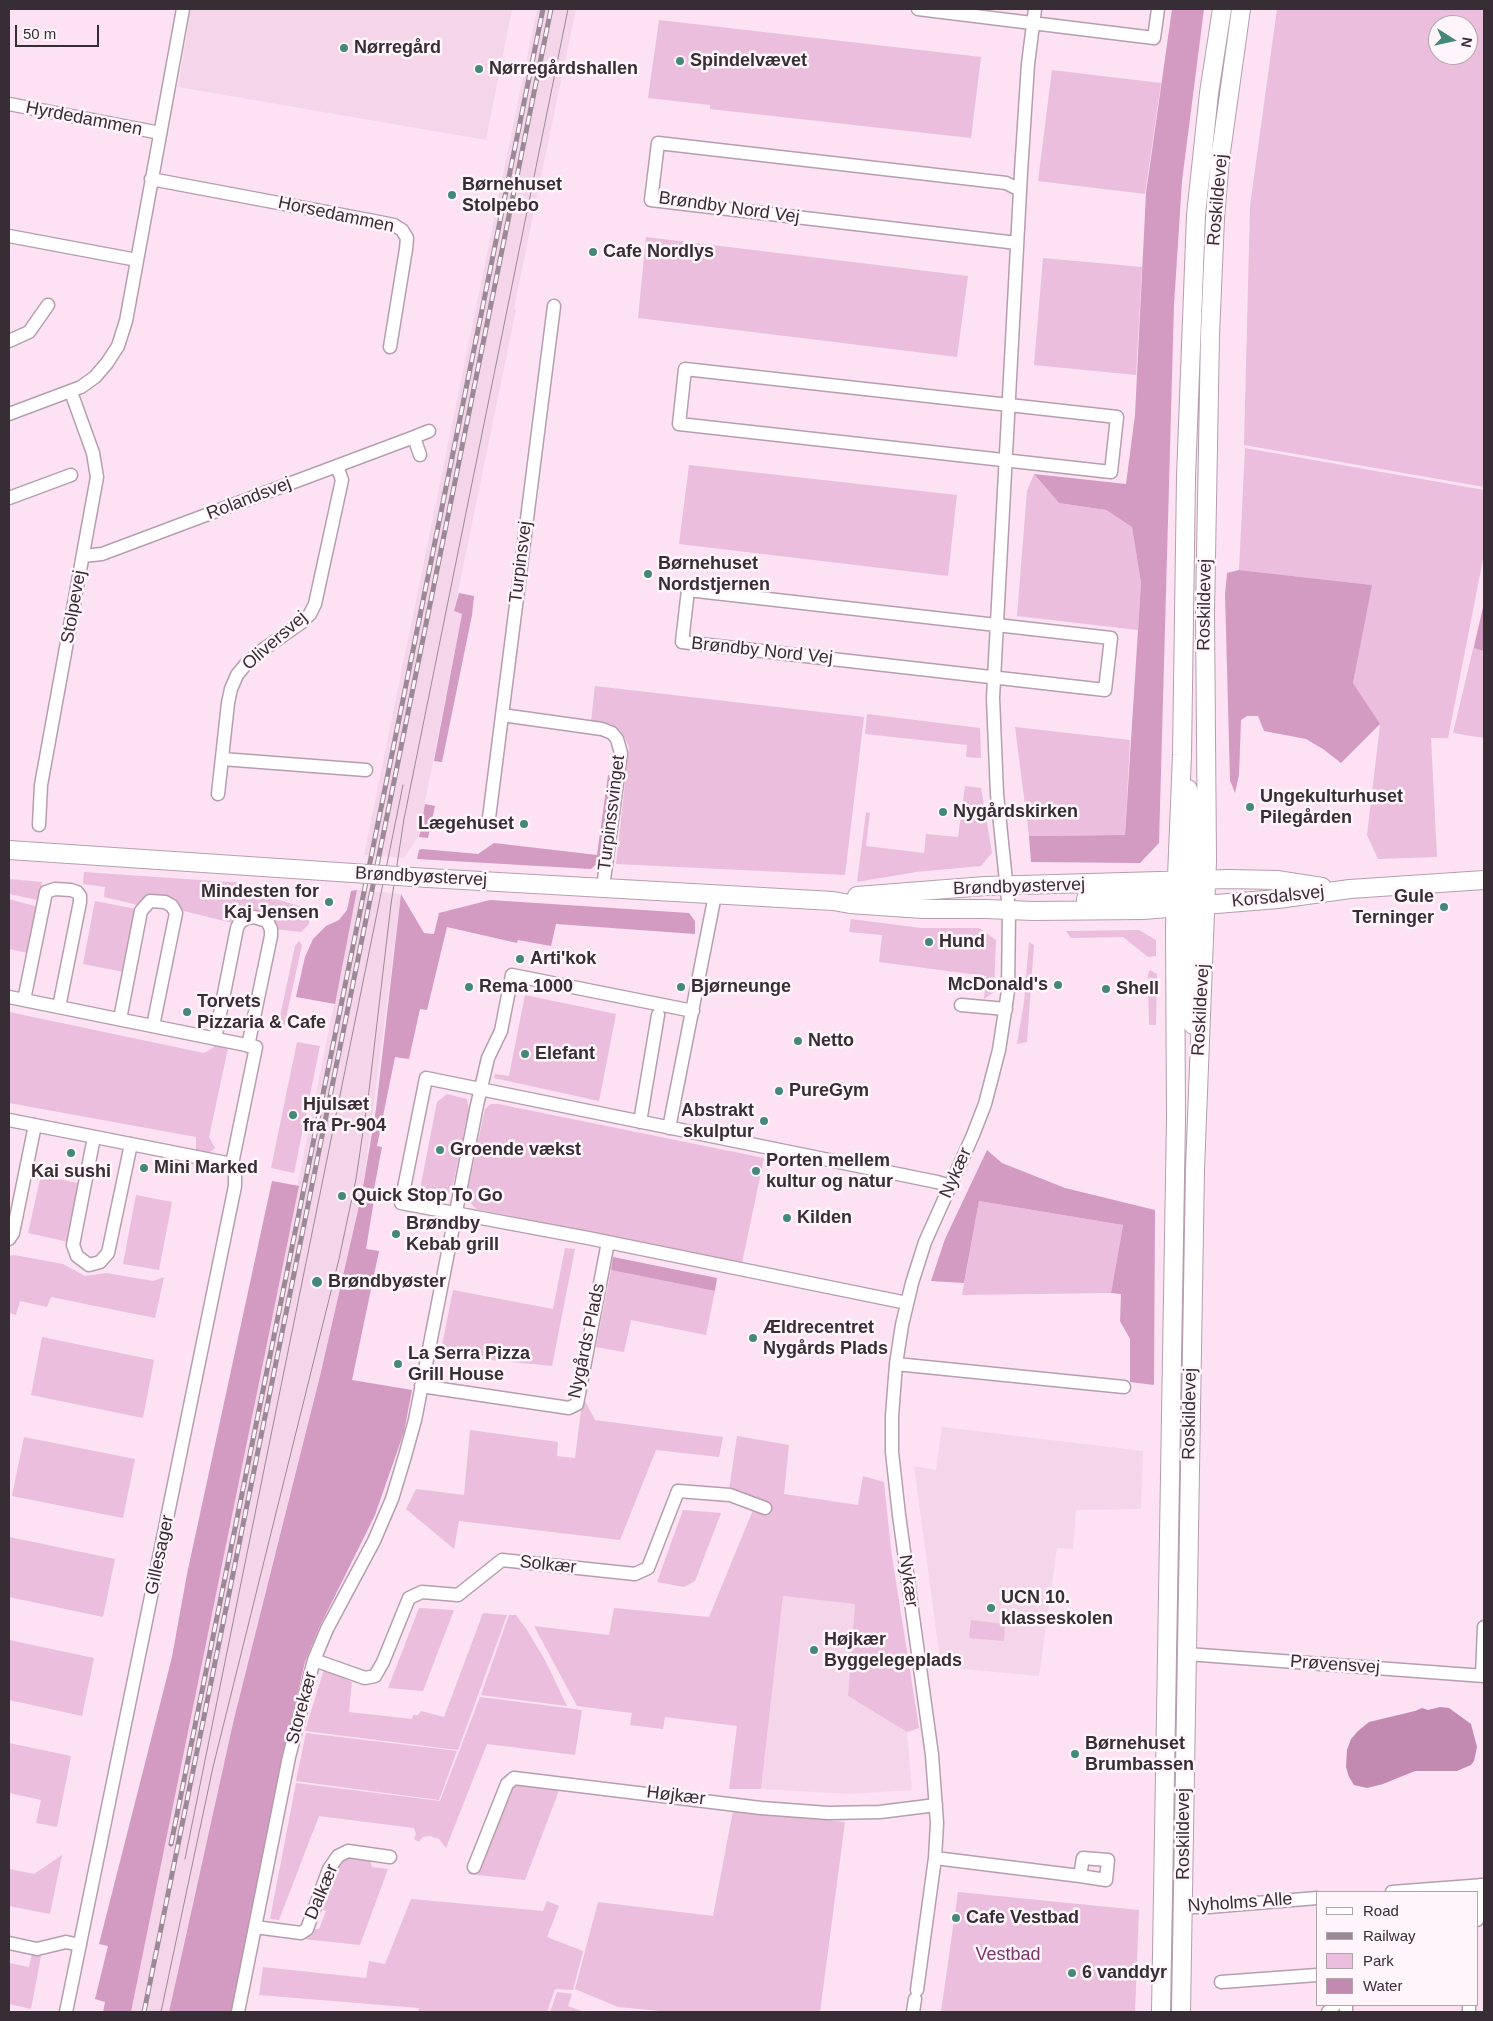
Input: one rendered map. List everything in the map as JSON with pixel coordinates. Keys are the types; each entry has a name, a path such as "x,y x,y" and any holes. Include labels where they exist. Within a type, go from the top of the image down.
{"main road":[{"name":"Roskildevej","path":"1181,2012 1198,1064 1182,755 1186,477 1196,215 1209,93 1222,9"},
{"name":"Roskildevej","path":"1161,2012 1175,1206 1205,622 1210,315 1220,159 1241,9"},
{"name":"Brøndbyøstervej","path":"9,850 428,878 833,901 923,910 1143,910 1190,894"},
{"name":"Korsdalsvej","path":"1190,894 1276,880 1321,887 1350,889"},
{"name":"Korsdalsvej","path":"1190,894 1278,899 1350,889 1484,880"},
{"name":"Brøndbyøstervej","path":"833,901 851,896 984,886 1190,894"},
{"name":"Nyholms Alle","path":"1163,1907 1183,1907"}],"street":[{"path":"9,414 71,392 95,377 118,346 124,329 183,9"},
{"path":"918,9 1154,38 1158,9"},
{"path":"1008,886 997,794 993,729 994,678 1020,190 1028,64 1035,9"},
{"name":"Hyrdedammen","path":"9,104 160,134"},
{"name":"Brøndby Nord Vej","path":"1017,243 651,200 658,143 1006,183 1020,190"},
{"name":"Horsedammen","path":"151,179 394,225 402,230 407,238 406,249 390,347"},
{"path":"9,236 137,260"},
{"path":"9,341 28,332 48,305"},
{"name":"Turpinsvej","path":"489,818 554,306"},
{"path":"685,369 1117,417 1111,472 1006,461 679,424 685,369"},
{"name":"Stolpevej","path":"39,825 41,785 97,469 71,392"},
{"name":"Rolandsvej","path":"83,556 102,554 429,431"},
{"path":"414,437 420,455"},
{"name":"Oliversvej","path":"218,794 228,703 231,688 237,676 257,654 302,622 310,614 314,604 342,480 337,466"},
{"path":"9,498 70,475"},
{"name":"Brøndby Nord Vej","path":"688,590 1111,638 1105,690 994,678 682,642 688,590"},
{"name":"Turpinssvinget","path":"502,715 602,729 612,733 617,739 621,753 603,887"},
{"path":"222,759 366,770"},
{"name":"Nykær","path":"914,2012 935,1858 936,1805 932,1755 892,1452 892,1416 896,1364 907,1304 925,1242 973,1136 989,1090 1006,1009 1009,976 1008,886"},
{"path":"24,1000 46,892 55,889 71,890 77,892 80,896 80,902 59,1007"},
{"path":"669,1128 715,895"},
{"path":"120,1019 142,911 150,901 166,902 172,906 176,913 153,1026"},
{"path":"9,997 248,1046 271,936 271,929 267,921 254,917 247,918 240,922 237,928 215,1039"},
{"path":"421,1386 480,1090 488,1058 501,1031 512,975 693,1012"},
{"path":"961,1005 1006,1009"},
{"path":"640,1122 658,1015"},
{"name":"Gillesager","path":"66,2012 235,1186 232,1164 256,1047 248,1046"},
{"path":"907,1304 608,1242 401,1203 426,1078 934,1181 950,1186"},
{"path":"9,1120 232,1164"},
{"path":"9,1239 13,1233 35,1125"},
{"path":"94,1137 73,1245 77,1256 89,1265 100,1262 108,1253 131,1144"},
{"name":"Nygårds Plads","path":"421,1386 569,1408 577,1404 608,1242"},
{"path":"896,1364 1124,1386"},
{"name":"Storekær","path":"238,2012 289,1757 314,1660 327,1629 374,1541 392,1499 415,1420 421,1386"},
{"name":"Solkær","path":"314,1660 365,1678 375,1676 383,1662 409,1598 422,1592 458,1595 502,1560 636,1574 648,1568 678,1492 730,1495 765,1508"},
{"path":"1483,1676 1484,1627"},
{"name":"Prøvensvej","path":"1187,1654 1483,1676"},
{"name":"Højkær","path":"474,1866 507,1784 514,1778 761,1808 828,1813 880,1812 936,1805"},
{"name":"Dalkær","path":"255,1928 294,1934 304,1932 307,1929 329,1869 338,1856 348,1851 390,1857"},
{"path":"935,1858 1080,1876"},
{"path":"1408,1891 1482,1885 1478,1913"},
{"name":"Nyholms Alle","path":"1183,1907 1215,1907 1316,1898"},
{"path":"9,1944 37,1949 66,1942 80,1945"},
{"path":"1221,1982 1316,1974"}],"shaded area":[{"name":"Nørregård","path":"191,9 512,9 486,140 178,87"},
{"path":"537,9 576,9 454,611 462,614 418,837 404,858 364,855"},
{"path":"1172,9 1204,9 1182,181 1174,305 1159,843 1140,863 1031,862 1029,836 1125,835 1141,583 1132,527 1106,510 1059,503 1034,474 1126,484 1135,415 1146,193"},
{"path":"1239,570 1372,585 1353,683 1380,724 1341,763 1306,739 1264,731 1258,716 1247,716 1241,720 1239,775 1235,793 1230,780 1225,594 1227,573"},
{"path":"459,593 474,596 472,615 442,762 434,761 462,614 454,611"},
{"path":"1484,603 1484,651 1474,648"},
{"path":"608,775 611,775 599,862 591,869 417,859 419,850 422,849 478,854 494,843 597,855"},
{"path":"425,804 435,806 428,838 419,837"},
{"path":"357,890 401,894 363,1187 320,1376 194,1897 169,2012 131,2012"},
{"path":"357,890 335,1004 296,997 305,957 313,939 326,926 339,920 347,910 351,891"},
{"path":"401,894 424,933 434,934 439,913 490,900 689,913 695,921 695,934 556,924 551,946 518,940 517,943 447,927 427,1010 420,1009 409,1059 395,1057 377,1146 382,1147 374,1189 363,1187 376,1109"},
{"path":"987,1150 1002,1163 1065,1188 1155,1210 1154,1385 1130,1382 1130,1339 1120,1321 1121,1294 1111,1293 1123,1225 979,1201 964,1283 931,1281 945,1239"},
{"path":"272,1181 299,1186 131,2012 103,2012 105,2002 95,1999 108,1946 99,1944 172,1657 187,1574"},
{"path":"361,1197 374,1200 366,1249 379,1251 352,1380 412,1390 404,1432 375,1515 319,1628 305,1662 279,1772 232,2012 169,2012 234,1719 320,1376"},
{"path":"613,1257 717,1278 715,1291 611,1270"},
{"name":"UCN 10. klasseskolen","path":"942,1427 1143,1451 1141,1509 1076,1510 1073,1549 1057,1548 1039,1676 941,1667 914,1466 936,1470"},
{"name":"Højkær Byggelegeplads","path":"783,1596 855,1604 848,1696 907,1732 912,1790 850,1794 761,1789"}],"green space":[{"path":"1277,9 1484,9 1484,487 1244,445 1250,206"},
{"path":"659,20 981,57 971,138 710,109 710,105 648,98"},
{"path":"1052,70 1161,83 1145,194 1038,181"},
{"path":"646,237 968,276 957,357 638,318"},
{"path":"1043,258 1142,267 1136,375 1034,365"},
{"path":"1245,448 1484,490 1484,554 1448,738 1431,738 1437,857 1378,859 1367,835 1380,725 1353,683 1371,585 1239,570"},
{"path":"689,465 957,495 948,576 679,544"},
{"path":"1034,474 1059,503 1106,510 1132,527 1141,583 1138,630 1017,616 1027,491"},
{"path":"1484,603 1484,738 1453,733"},
{"path":"595,686 864,717 845,875 616,864 629,748 620,730 611,724 591,721"},
{"path":"867,714 980,728 981,758 966,757 967,745 865,734"},
{"path":"1015,727 1130,740 1125,835 1029,836"},
{"path":"965,786 981,788 992,853 981,866 916,872 857,882 866,812 870,813 866,846 924,853 926,834 958,837"},
{"path":"84,872 244,883 245,892 306,908 309,924 301,932 275,929 239,917 232,923 180,910 145,898 138,905 104,897 105,887 83,884"},
{"path":"9,879 42,882 38,900 9,894"},
{"path":"9,899 38,907 28,953 9,949"},
{"path":"95,901 136,909 124,972 83,964"},
{"path":"851,919 921,928 979,928 996,940 994,992 984,999 986,976 879,962 882,935 849,932"},
{"path":"1139,930 1156,940 1156,956 1148,957 1123,937 1071,938 1066,931"},
{"path":"299,941 302,945 284,1027 278,1026 295,946"},
{"path":"1029,942 1034,945 1027,1042 1017,1044 1024,1002"},
{"path":"1150,970 1157,974 1156,1025 1149,1025 1148,974"},
{"path":"525,995 616,1014 599,1101 494,1078 495,1074 509,1076"},
{"path":"9,1012 204,1053 216,1046 228,1048 209,1137 215,1148 209,1153 196,1150 196,1137 9,1103"},
{"path":"297,1042 320,1046 294,1173 271,1168"},
{"path":"447,1094 467,1099 469,1110 452,1189 445,1199 428,1197 421,1184 437,1102"},
{"path":"491,1104 764,1158 742,1263 476,1209 466,1198 485,1109"},
{"path":"41,1175 81,1184 68,1242 28,1233"},
{"path":"136,1195 172,1202 159,1270 123,1264"},
{"path":"979,1201 1123,1225 1111,1293 962,1295"},
{"path":"565,1248 575,1249 552,1366 440,1355 453,1290 553,1309"},
{"path":"14,1255 63,1264 85,1276 106,1273 153,1281 164,1277 155,1318 51,1297 47,1307 20,1301 16,1315 9,1313 9,1256"},
{"path":"611,1270 715,1291 706,1335 631,1320 624,1352 596,1347"},
{"path":"42,1337 154,1360 143,1418 31,1395"},
{"path":"585,1401 595,1420 723,1437 719,1457 656,1450 620,1540 459,1521 454,1549 406,1509 416,1489 464,1495 470,1430 558,1442 557,1456 575,1458 581,1410"},
{"path":"737,1436 789,1445 784,1494 858,1505 863,1476 884,1482 891,1550 919,1728 907,1732 848,1696 855,1604 783,1596 761,1789 729,1789 737,1726 665,1717 663,1729 630,1725 632,1713 577,1706 534,1626 609,1635 614,1608 709,1617 753,1510 729,1490"},
{"path":"24,1437 135,1459 123,1518 12,1496"},
{"path":"683,1510 721,1513 695,1581 684,1587 657,1582"},
{"path":"9,1537 115,1559 103,1617 9,1597"},
{"path":"419,1608 454,1610 423,1691 388,1688"},
{"path":"483,1613 507,1615 458,1750 305,1731 324,1669 352,1682 349,1712 412,1719 413,1715 418,1715 421,1711 444,1717"},
{"path":"509,1615 516,1615 527,1630 545,1660 567,1706 481,1695"},
{"path":"971,1620 1005,1624 1004,1641 969,1638"},
{"path":"9,1640 94,1658 82,1716 9,1700"},
{"path":"480,1697 582,1710 575,1755 487,1744 446,1848 439,1839 430,1836 423,1837 419,1842 414,1839 416,1834 414,1828 319,1816 279,1920 270,1919 296,1783 440,1801"},
{"path":"306,1733 457,1751 439,1800 296,1781"},
{"path":"9,1743 71,1756 57,1827 36,1823 41,1800 9,1793"},
{"path":"506,1781 560,1788 525,1880 468,1874"},
{"path":"733,1811 845,1822 820,2012 670,2012 618,2007 575,1989 598,1902 713,1916"},
{"path":"62,1855 50,1914 9,1906 9,1869 34,1874"},
{"path":"351,1858 370,1860 372,1867 388,1869 360,1945 303,1939 314,1929 319,1929 326,1911 321,1909 337,1866 343,1860"},
{"name":"Vestbad","path":"958,1892 1139,1910 1135,2012 941,2012"},
{"path":"411,1899 543,1911 547,1901 559,1906 547,1937 583,1951 573,1990 555,1989 547,2012 418,2012 419,2008 259,1995 263,1967 366,1978 369,1961 385,1964"},
{"path":"32,1954 41,1956 31,2009 9,2004 9,1963 29,1967"},
{"path":"557,1992 572,1994 568,2006 584,2012 550,2012"}],"water":[{"path":"1440,1707 1449,1708 1471,1724 1477,1747 1474,1761 1471,1765 1457,1771 1415,1771 1383,1784 1367,1788 1354,1785 1346,1767 1347,1750 1351,1739 1358,1731 1369,1722 1422,1708 1428,1710"}],"tram line":[{"path":"161,2012 213,1767 339,1259 356,1179 369,1091 391,904 404,819 568,9"},
{"path":"185,1859 403,785"}],"railway":[{"path":"171,1844 543,9"},
{"path":"144,2012 551,9"}],"place":[{"name":"Nørregård","path":"344,48"},
{"name":"Spindelvævet","path":"680,61"},
{"name":"Nørregårdshallen","path":"479,69"},
{"name":"Børnehuset Stolpebo","path":"452,195"},
{"name":"Cafe Nordlys","path":"593,252"},
{"name":"Børnehuset Nordstjernen","path":"648,574"},
{"name":"Ungekulturhuset Pilegården","path":"1250,807"},
{"name":"Nygårdskirken","path":"943,812"},
{"name":"Lægehuset","path":"524,824"},
{"name":"Mindesten for Kaj Jensen","path":"329,902"},
{"name":"Gule Terninger","path":"1444,907"},
{"name":"Hund","path":"929,942"},
{"name":"Arti'kok","path":"520,959"},
{"name":"McDonald's","path":"1058,985"},
{"name":"Rema 1000","path":"469,987"},
{"name":"Bjørneunge","path":"681,987"},
{"name":"Shell","path":"1106,989"},
{"name":"Torvets Pizzaria & Cafe","path":"187,1012"},
{"name":"Netto","path":"798,1041"},
{"name":"Elefant","path":"525,1054"},
{"name":"PureGym","path":"779,1091"},
{"name":"Hjulsæt fra Pr-904","path":"293,1115"},
{"name":"Abstrakt skulptur","path":"764,1121"},
{"name":"Groende vækst","path":"440,1150"},
{"name":"Kai sushi","path":"71,1153"},
{"name":"Mini Marked","path":"144,1168"},
{"name":"Porten mellem kultur og natur","path":"756,1171"},
{"name":"Quick Stop To Go","path":"342,1196"},
{"name":"Kilden","path":"787,1218"},
{"name":"Brøndby Kebab grill","path":"396,1234"},
{"name":"Brøndbyøster","path":"317,1282"},
{"name":"Ældrecentret Nygårds Plads","path":"753,1338"},
{"name":"La Serra Pizza Grill House","path":"398,1364"},
{"name":"UCN 10. klasseskolen","path":"991,1608"},
{"name":"Højkær Byggelegeplads","path":"814,1650"},
{"name":"Børnehuset Brumbassen","path":"1075,1754"},
{"name":"Cafe Vestbad","path":"956,1918"},
{"name":"6 vanddyr","path":"1072,1973"}]}
